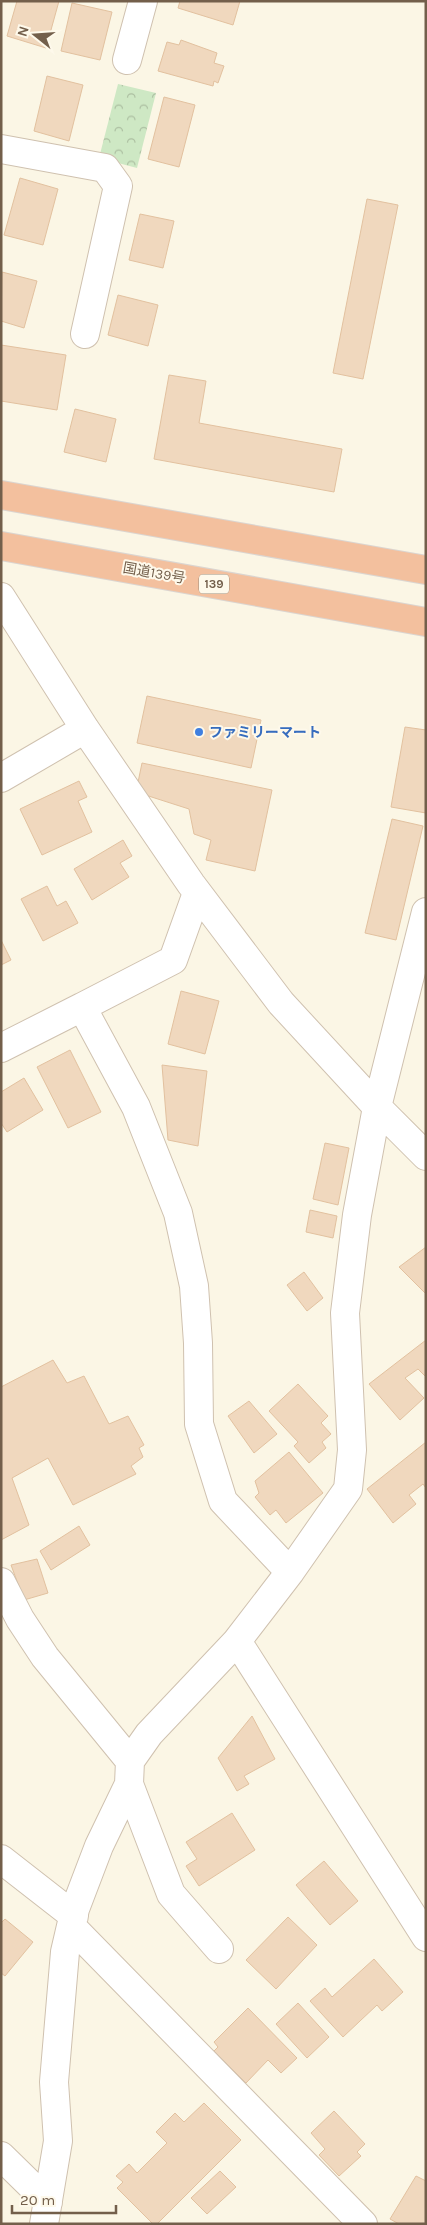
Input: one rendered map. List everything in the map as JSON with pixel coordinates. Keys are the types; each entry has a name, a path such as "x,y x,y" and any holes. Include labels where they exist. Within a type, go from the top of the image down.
{"highway":[{"path":"1,495 426,570"},
{"name":"国道139号","path":"1,546 426,622"}],"street":[{"path":"127,60 143,1"},
{"path":"1,149 105,168 118,186 85,334"},
{"path":"1,597 85,729 197,893 282,1003 377,1107 426,1156"},
{"path":"1,778 85,729"},
{"path":"1,1048 173,960 197,893"},
{"path":"46,2213 58,2141 54,2082 65,1952 72,1921 99,1846 129,1773 149,1734 237,1641 290,1572 348,1489 352,1450 345,1313 357,1215 377,1107 426,912"},
{"path":"82,1007 136,1107 178,1213 194,1286 198,1343 199,1424 223,1501 290,1572"},
{"path":"1,1582 20,1619 44,1657 129,1773 171,1894 219,1949"},
{"path":"237,1641 426,1937"},
{"path":"1,1859 72,1921 363,2224"},
{"path":"1,2156 46,2213"}],"green space":[{"path":"118,84 156,93 137,168 99,158"}],"building":[{"path":"17,1 59,1 46,48 7,36"},
{"path":"180,1 240,1 233,25 178,8"},
{"path":"72,3 112,12 100,60 61,51"},
{"path":"181,40 217,53 214,63 224,66 218,83 214,81 213,86 158,71 167,42 179,45"},
{"path":"47,76 83,85 69,141 34,131"},
{"path":"164,97 195,105 179,167 148,159"},
{"path":"20,178 58,189 43,245 4,235"},
{"path":"367,199 398,205 363,379 333,373"},
{"path":"140,214 174,221 163,268 129,260"},
{"path":"2,272 37,281 24,328 1,321"},
{"path":"118,295 158,305 148,346 108,335"},
{"path":"1,345 66,355 57,410 1,401"},
{"path":"169,375 206,381 199,423 342,449 334,492 154,459"},
{"path":"75,409 116,419 106,462 64,452"},
{"name":"ファミリーマート","path":"147,696 261,720 251,768 137,743"},
{"path":"405,727 426,730 426,813 391,807"},
{"path":"142,763 272,790 255,871 206,860 211,840 194,834 189,809 136,792"},
{"path":"79,781 87,797 78,801 92,832 42,855 20,809"},
{"path":"392,819 423,826 396,940 365,933"},
{"path":"123,840 132,856 120,863 129,877 92,900 74,869"},
{"path":"47,886 57,906 66,901 78,923 43,941 21,899"},
{"path":"1,940 11,960 1,965"},
{"path":"181,991 219,1001 205,1054 168,1044"},
{"path":"70,1050 101,1112 68,1128 37,1067"},
{"path":"162,1065 207,1071 198,1146 168,1140"},
{"path":"24,1078 43,1110 7,1132 1,1123 1,1092"},
{"path":"325,1143 349,1148 338,1205 313,1199"},
{"path":"310,1210 337,1216 333,1238 306,1232"},
{"path":"426,1247 426,1294 399,1267"},
{"path":"304,1272 323,1298 307,1311 287,1285"},
{"path":"426,1340 426,1377 418,1369 405,1378 424,1398 400,1420 369,1384"},
{"path":"53,1360 67,1383 84,1376 109,1424 128,1416 144,1445 139,1448 143,1457 131,1466 136,1474 73,1505 48,1458 12,1478 29,1525 1,1540 1,1387"},
{"path":"298,1384 328,1416 321,1423 331,1434 322,1442 326,1448 309,1463 294,1446 298,1442 269,1411"},
{"path":"249,1401 277,1434 254,1453 228,1416"},
{"path":"426,1442 426,1488 423,1484 409,1495 416,1504 393,1523 367,1489"},
{"path":"289,1452 323,1493 286,1523 276,1510 270,1515 255,1497 259,1493 255,1481"},
{"path":"79,1526 90,1545 51,1570 40,1551"},
{"path":"37,1559 48,1593 24,1600 11,1565"},
{"path":"252,1716 275,1759 244,1776 249,1784 237,1791 218,1758"},
{"path":"232,1813 255,1850 199,1886 186,1866 197,1859 186,1842"},
{"path":"324,1861 358,1901 330,1925 296,1885"},
{"path":"288,1917 317,1945 276,1989 246,1960"},
{"path":"5,1919 33,1942 5,1976 1,1973 1,1923"},
{"path":"374,1959 403,1992 382,2011 377,2005 343,2037 310,2001 325,1988 332,1997"},
{"path":"298,2003 329,2037 307,2058 276,2024"},
{"path":"248,2008 297,2058 281,2073 268,2060 246,2083 214,2051 218,2047 214,2042"},
{"path":"204,2103 241,2140 157,2224 153,2224 117,2188 123,2182 116,2176 129,2164 137,2173 167,2143 156,2132 175,2113 184,2122"},
{"path":"334,2111 365,2144 357,2152 361,2156 339,2176 319,2155 325,2149 311,2133"},
{"path":"220,2171 236,2187 207,2214 191,2198"},
{"path":"416,2176 426,2181 426,2224 399,2224 390,2219"}],"place":[{"name":"ファミリーマート","path":"199,732"}]}
